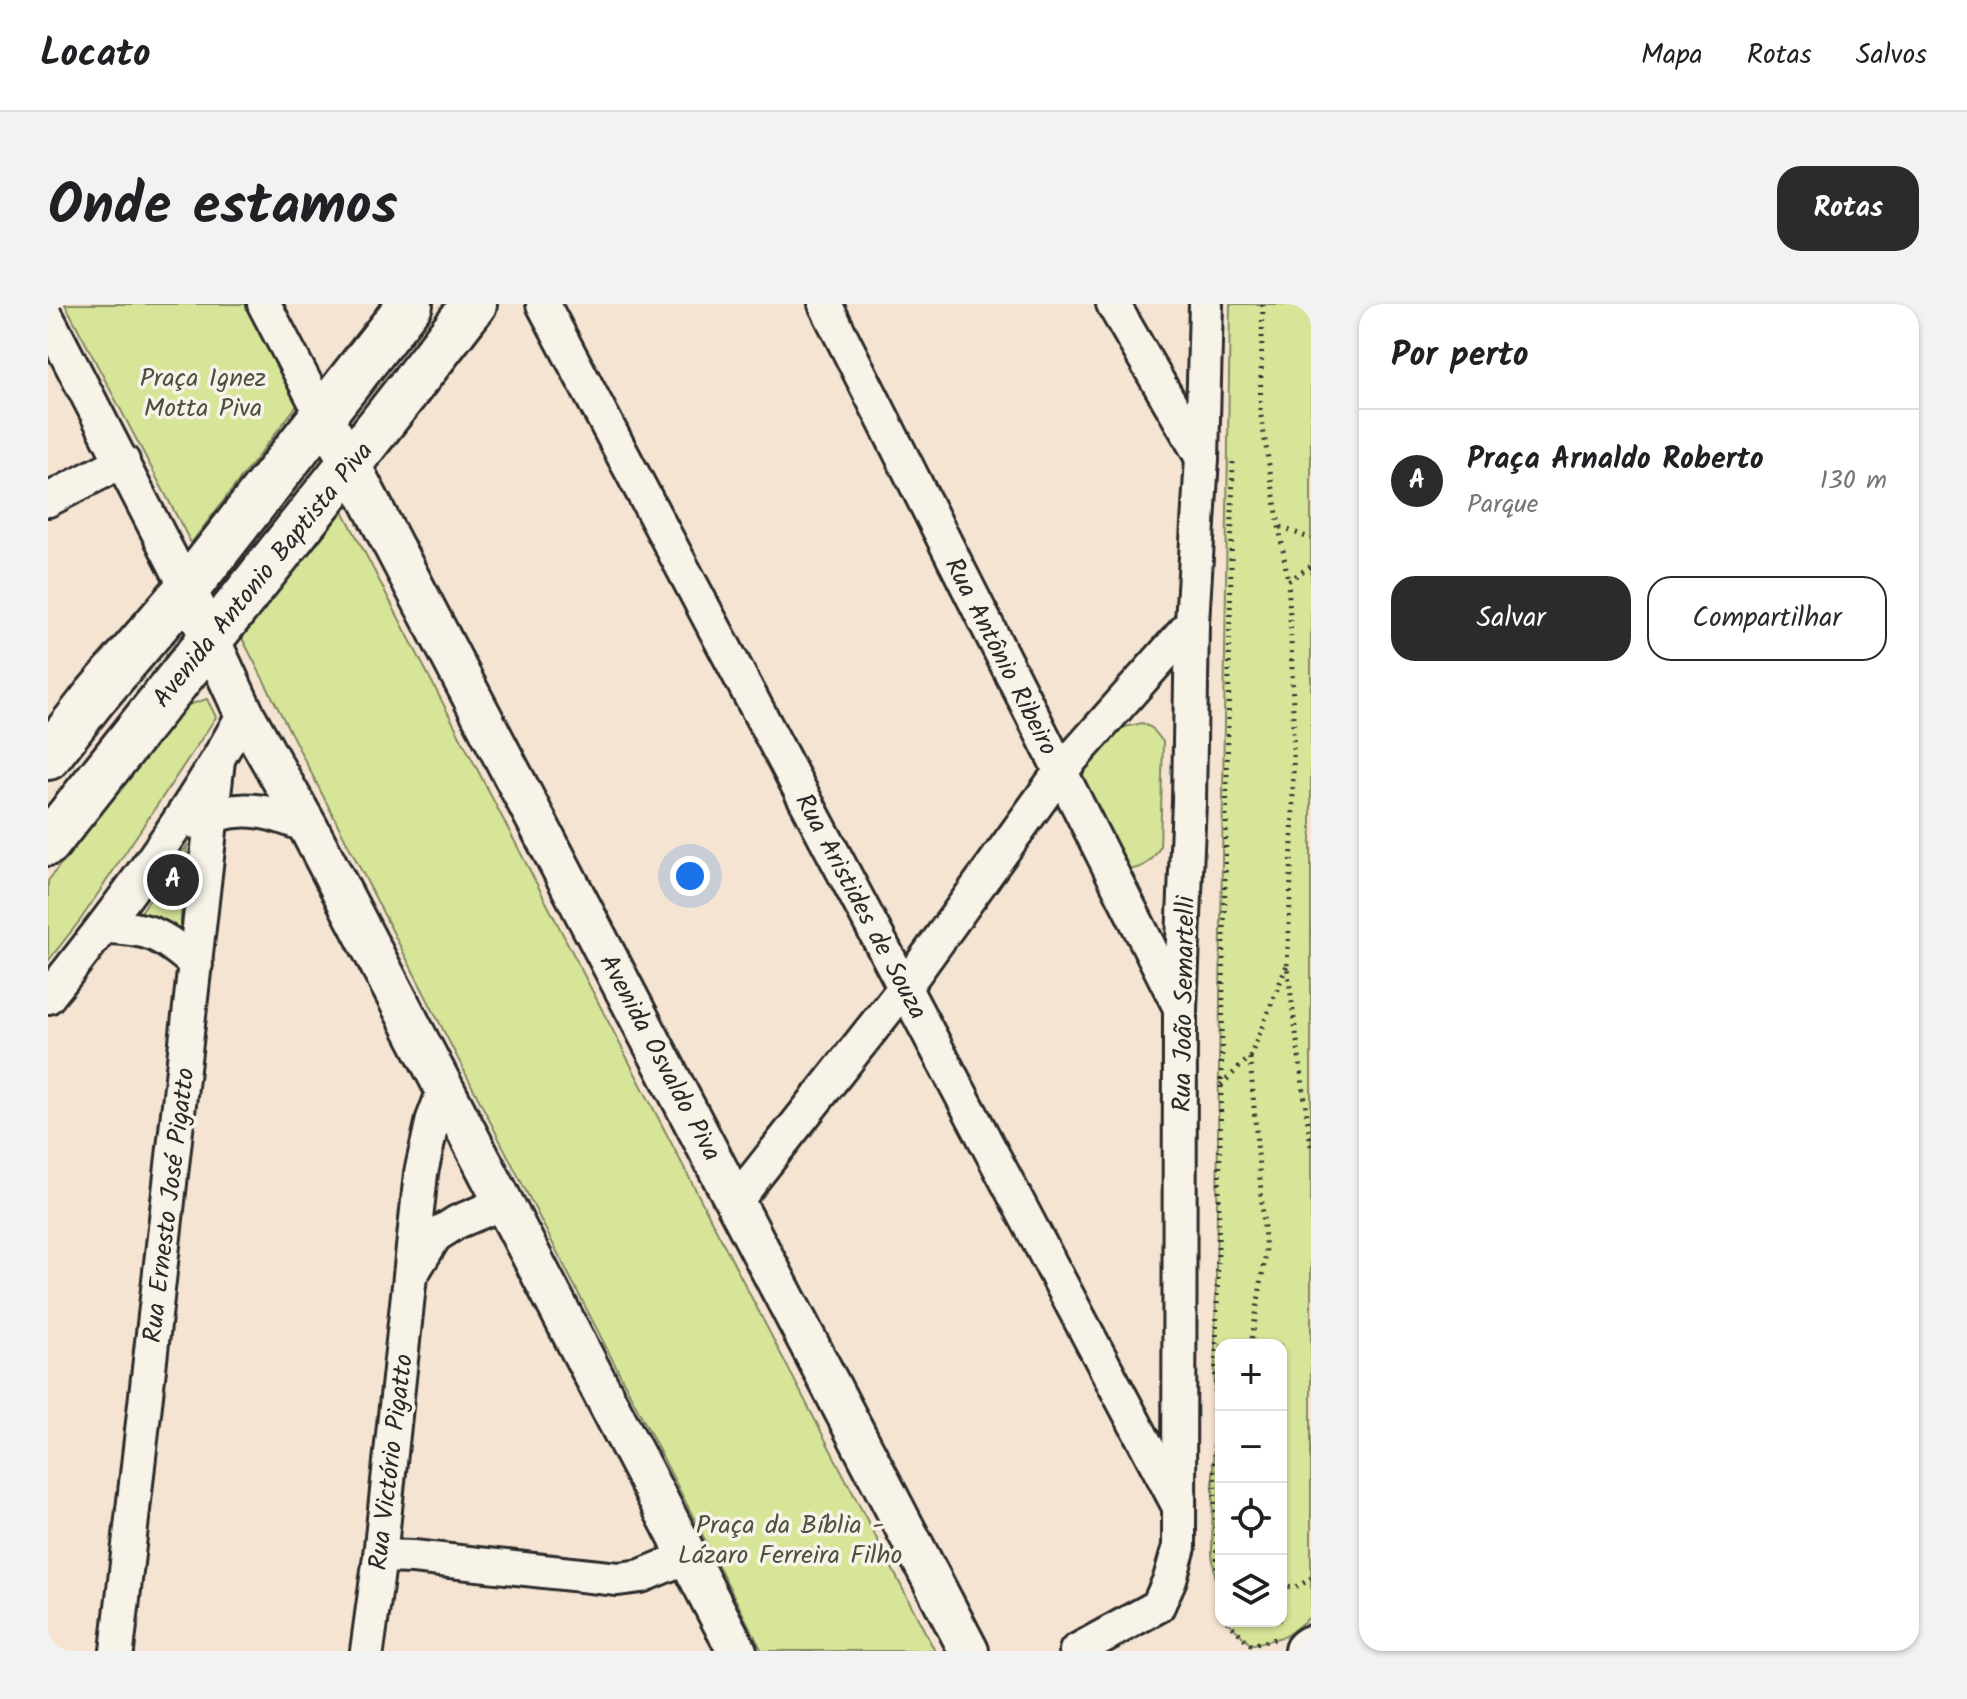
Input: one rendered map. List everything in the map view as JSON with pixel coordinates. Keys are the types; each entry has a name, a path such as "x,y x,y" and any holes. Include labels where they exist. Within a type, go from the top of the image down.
{"main road":[{"name":"Avenida Antonio Baptista Piva","path":"48,757 187,589 410,304"},
{"name":"Avenida Antonio Baptista Piva","path":"48,843 209,638 351,465 474,304"}],"street":[{"path":"264,304 323,417"},
{"name":"Rua Aristides de Souza","path":"543,304 1179,1508"},
{"name":"Rua Antônio Ribeiro","path":"825,304 1180,1009"},
{"path":"1113,304 1202,458"},
{"name":"Rua João Semartelli","path":"1076,1651 1158,1606 1179,1547 1180,1009 1206,304"},
{"path":"48,319 187,589 244,713 308,827 737,1651"},
{"name":"Avenida Osvaldo Piva","path":"323,417 351,465 969,1651"},
{"path":"48,500 123,461"},
{"path":"736,1201 905,987 1060,772 1192,623"},
{"path":"48,723 94,698"},
{"path":"48,997 104,927 166,840 218,760 244,713"},
{"name":"Rua Ernesto José Pigatto","path":"117,1651 218,760"},
{"path":"166,840 214,814 231,809 278,814 308,827"},
{"path":"104,927 139,928 163,937 196,964"},
{"name":"Rua Victório Pigatto","path":"367,1651 426,1145 444,1090"},
{"name":"Rua Victório Pigatto","path":"412,1273 435,1236 457,1222 503,1203"},
{"path":"380,1556 618,1579 641,1576 687,1557"}],"path":[{"path":"1263,304 1260,410 1288,581 1294,676 1294,798 1287,965 1311,1146"},
{"path":"1217,1555 1214,1462 1233,450"},
{"path":"1280,527 1311,539"},
{"path":"1288,581 1311,566"},
{"path":"1221,1085 1250,1057 1287,965"},
{"path":"1250,1057 1266,1252 1252,1339"},
{"path":"1287,1586 1296,1588 1311,1578"},
{"path":"1233,1627 1251,1645 1301,1645"}],"green space":[{"name":"Praça Ignez Motta Piva","path":"65,304 250,304 301,400 191,543"},
{"path":"1230,304 1311,304 1311,1616 1286,1636 1251,1645 1233,1627 1287,1627 1287,1339 1215,1339"},
{"name":"Praça da Bíblia - Lázaro Ferreira Filho","path":"339,503 935,1651 762,1651 242,638"},
{"path":"207,699 216,717 81,919 48,961 48,881 176,709"},
{"path":"1142,723 1152,728 1163,742 1160,847 1147,864 1126,869 1082,781 1085,767 1117,729"},
{"path":"187,846 180,928 139,915"},
{"path":"1215,1346 1215,1574 1212,1554"}],"place":[{"name":"Praça Arnaldo Roberto","path":"173,880"}]}
